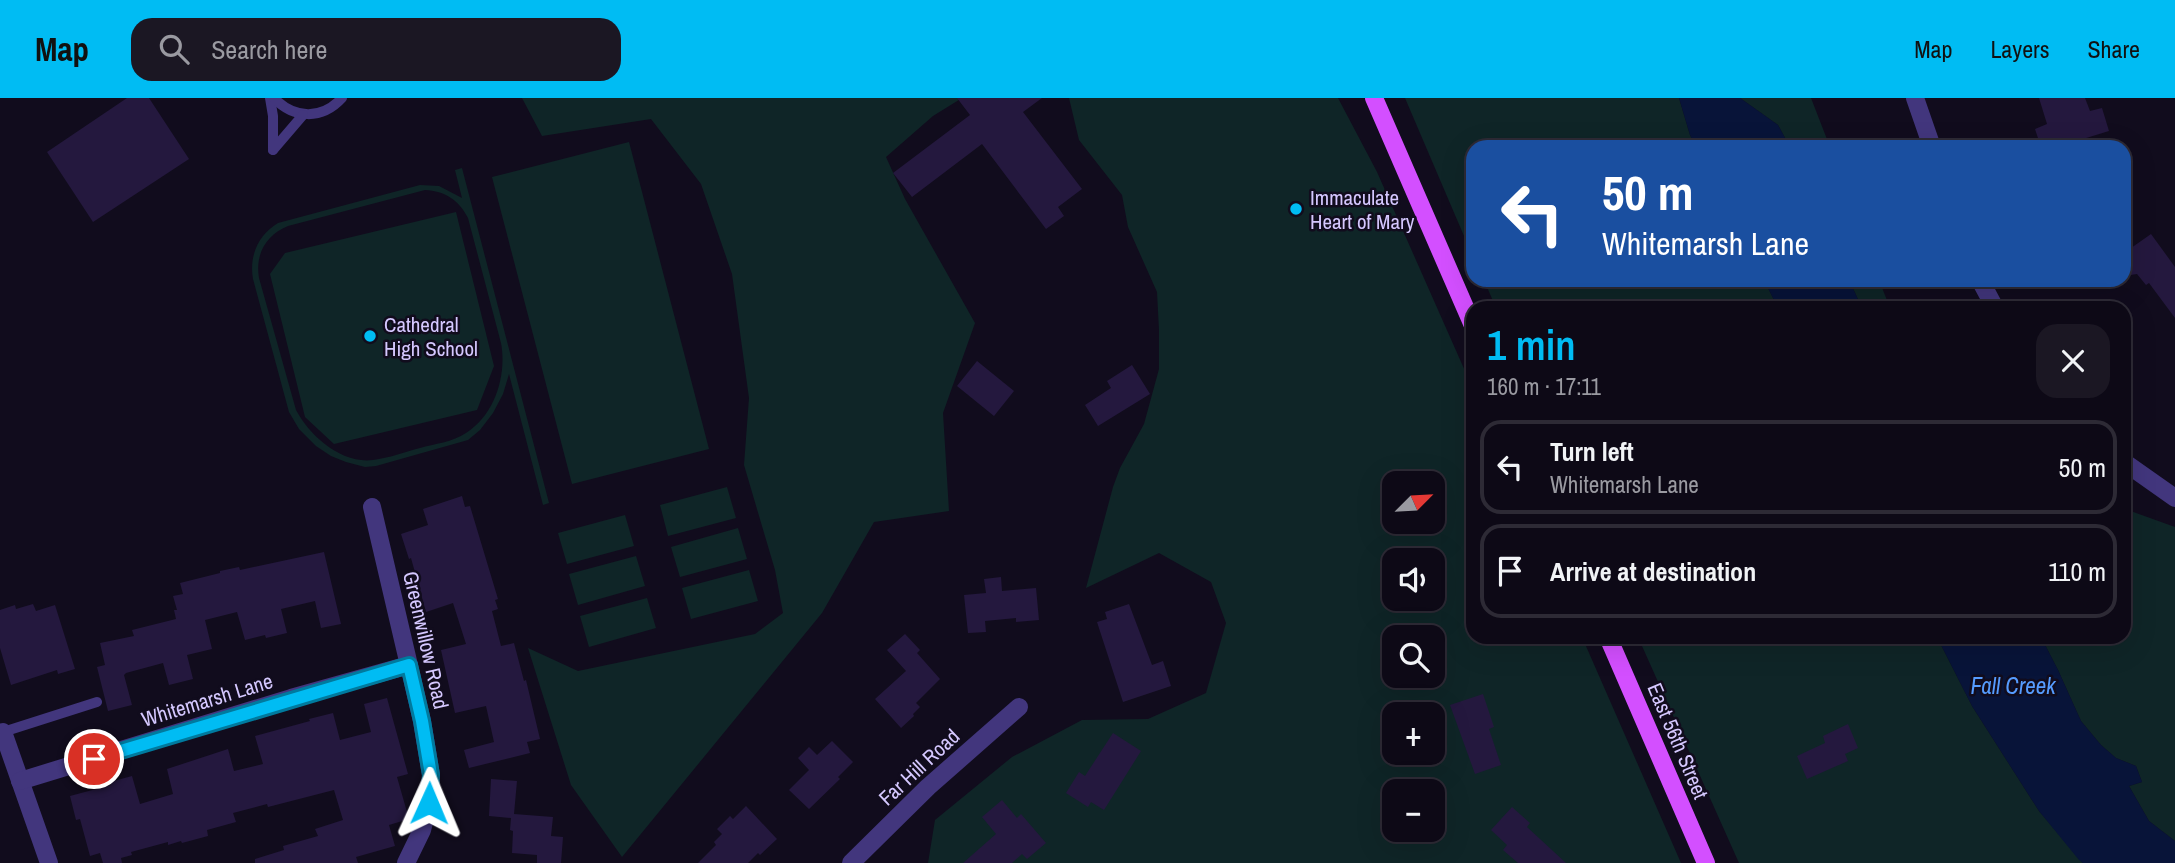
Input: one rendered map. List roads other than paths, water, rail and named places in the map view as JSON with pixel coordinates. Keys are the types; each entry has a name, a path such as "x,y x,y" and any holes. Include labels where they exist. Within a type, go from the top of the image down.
{"main road":[{"path":"1374,98 1466,310"},
{"name":"East 56th Street","path":"1611,644 1706,863"}],"street":[{"path":"1915,98 1930,140"},
{"path":"2131,467 2175,498"},
{"name":"Greenwillow Road","path":"372,507 422,721 431,775 429,803 422,830 406,863"},
{"name":"Whitemarsh Lane","path":"20,781 409,665"},
{"name":"Far Hill Road","path":"851,863 929,787 1019,706"},
{"path":"3,732 48,863"}],"lane":[{"path":"272,98 282,106 303,115 330,109 342,98"},
{"path":"272,98 273,150 303,115"},
{"path":"3,732 97,702"}],"water":[{"path":"1679,98 1740,98 1778,125 1786,140 1692,140"},
{"path":"1768,287 1852,287 1859,301 1774,301"},
{"name":"Fall Creek","path":"1941,644 2045,644 2081,721 2116,758 2136,766 2142,782 2129,786 2149,821 2175,841 2175,863 2083,863 2079,860 2039,811 1972,706"}],"place":[{"name":"Immaculate Heart of Mary","path":"1296,209"},
{"name":"Cathedral High School","path":"370,336"}]}
